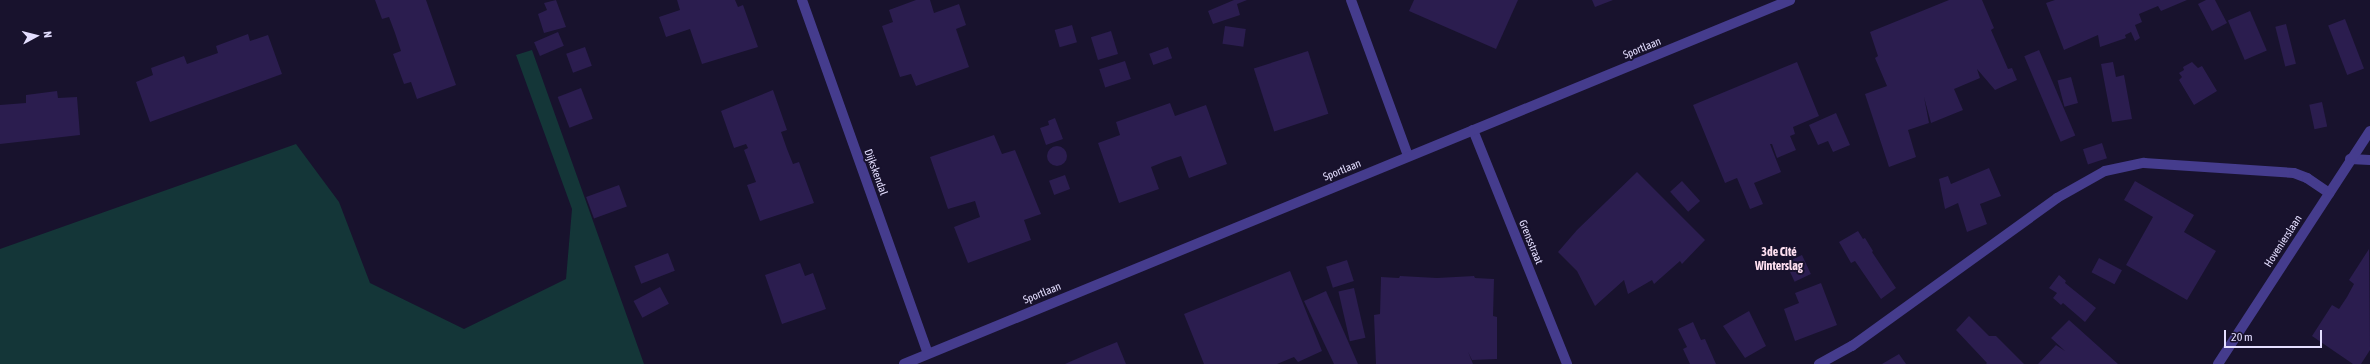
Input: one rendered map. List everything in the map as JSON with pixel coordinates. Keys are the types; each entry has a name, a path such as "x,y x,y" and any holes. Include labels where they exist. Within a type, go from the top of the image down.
{"street":[{"name":"Dijkskendal","path":"802,0 928,353"},
{"path":"1351,0 1408,156"},
{"name":"Sportlaan","path":"904,364 1790,0"},
{"name":"Grensstraat","path":"1473,130 1567,364"},
{"name":"Hovenierslaan","path":"2218,364 2350,159 2370,131"},
{"path":"2350,159 2370,160"},
{"path":"1819,364 1852,346 2057,198 2105,171 2144,162 2294,173 2307,178 2329,193"}],"green space":[{"path":"532,50 644,364 0,364 0,249 296,144 339,202 370,283 464,329 566,279 572,209 516,55"}],"building":[{"path":"375,0 426,0 456,85 417,99 411,82 404,84 393,54 401,51 389,17 382,19"},
{"path":"556,0 566,27 544,33 538,14 547,10 544,3"},
{"path":"677,0 735,0 738,7 743,5 758,47 702,64 690,29 666,37 659,17 680,10"},
{"path":"916,0 930,0 934,13 959,4 966,25 956,29 969,67 916,86 911,74 900,77 882,26 893,22 889,10"},
{"path":"1234,0 1247,0 1237,4 1240,15 1213,24 1208,11"},
{"path":"1414,0 1518,0 1496,49 1409,11"},
{"path":"1592,0 1613,0 1595,7"},
{"path":"1949,0 1982,0 1994,28 1991,30 2008,69 2012,68 2017,80 1995,90 1977,69 1980,78 1954,89 1963,110 1931,123 1924,97 1929,123 1908,130 1916,157 1889,167 1865,94 1887,86 1875,58 1878,56 1870,32"},
{"path":"2055,0 2187,0 2161,11 2158,6 2139,14 2142,22 2135,25 2140,38 2135,41 2131,32 2125,35 2126,38 2100,47 2098,35 2064,50 2046,3"},
{"path":"2206,0 2215,0 2227,23 2212,31 2198,4"},
{"path":"2250,11 2267,51 2245,60 2228,20"},
{"path":"2345,19 2364,68 2347,75 2328,25"},
{"path":"2286,24 2296,64 2285,66 2275,27"},
{"path":"1072,25 1077,42 1060,47 1055,30"},
{"path":"1225,26 1246,29 1243,47 1222,44"},
{"path":"1111,31 1118,54 1098,60 1091,37"},
{"path":"558,32 564,46 540,56 534,42"},
{"path":"248,34 250,41 268,35 282,74 150,122 136,82 153,75 151,68 184,56 187,64 218,53 216,46"},
{"path":"585,47 592,66 573,73 566,54"},
{"path":"1168,47 1172,58 1153,65 1149,54"},
{"path":"2039,50 2075,136 2061,142 2024,56"},
{"path":"1308,51 1328,114 1274,131 1254,69"},
{"path":"1125,61 1131,79 1105,87 1099,69"},
{"path":"1797,62 1819,116 1793,127 1795,134 1790,136 1796,150 1777,158 1772,144 1770,144 1781,172 1754,183 1763,204 1750,209 1737,178 1725,183 1693,105"},
{"path":"2113,62 2116,77 2124,75 2132,119 2112,122 2101,64"},
{"path":"2192,62 2198,68 2202,66 2217,91 2194,105 2179,80 2182,77 2179,73 2184,70 2183,67"},
{"path":"2071,77 2078,103 2064,107 2057,81"},
{"path":"581,88 593,119 569,128 558,97"},
{"path":"773,90 787,130 781,132 787,149 793,164 799,162 814,203 760,221 747,185 756,182 744,150 748,148 746,144 734,148 721,111"},
{"path":"57,91 58,98 77,97 80,135 0,144 0,105 26,103 26,95"},
{"path":"2322,102 2327,126 2314,129 2309,105"},
{"path":"1170,103 1175,116 1206,105 1227,164 1189,178 1181,156 1166,161 1151,167 1159,189 1119,203 1098,143 1120,135 1116,122"},
{"path":"1836,113 1850,145 1833,152 1828,141 1818,145 1809,125"},
{"path":"1055,118 1063,139 1046,145 1040,128 1049,125 1048,121"},
{"path":"994,135 1002,154 1015,150 1041,214 1024,220 1031,240 968,263 954,227 980,217 975,201 948,209 930,157"},
{"path":"2102,143 2107,158 2088,164 2083,149"},
{"path":"1053,146 1061,146 1067,152 1067,160 1061,166 1053,166 1047,160 1047,152"},
{"path":"1989,168 2001,196 1980,204 1987,224 1967,232 1958,203 1945,209 1939,179 1948,176 1951,184"},
{"path":"1637,172 1705,240 1682,264 1680,261 1654,284 1652,280 1628,294 1624,280 1595,306 1577,271 1558,252 1577,230"},
{"path":"1065,175 1070,189 1054,195 1049,181"},
{"path":"1682,181 1700,201 1688,212 1670,192"},
{"path":"2135,181 2194,215 2184,232 2216,251 2187,300 2126,265 2153,217 2124,200"},
{"path":"619,185 627,207 594,219 586,197"},
{"path":"1858,231 1863,239 1865,238 1873,251 1872,252 1896,288 1881,299 1855,261 1851,263 1839,242"},
{"path":"2369,249 2370,350 2361,364 2353,364 2312,336 2332,305 2339,309 2347,297 2354,284 2349,280"},
{"path":"668,253 675,271 641,284 634,266"},
{"path":"1802,255 1811,274 1795,282 1786,263"},
{"path":"2099,258 2122,270 2114,284 2091,272"},
{"path":"1347,260 1354,281 1333,288 1326,267"},
{"path":"800,263 805,276 813,273 826,309 782,324 765,275"},
{"path":"1290,271 1322,351 1298,362 1294,357 1277,364 1204,364 1184,314"},
{"path":"2059,275 2066,281 2065,283 2096,308 2085,322 2063,303 2061,305 2053,298 2057,293 2049,288"},
{"path":"1400,276 1437,278 1474,276 1475,278 1494,279 1493,316 1497,317 1497,359 1472,360 1468,352 1473,364 1376,364 1374,315 1380,314 1381,277 1399,278"},
{"path":"1821,283 1837,325 1795,341 1784,309 1799,303 1795,293"},
{"path":"660,287 669,304 642,318 634,301"},
{"path":"1354,288 1365,338 1350,341 1338,292"},
{"path":"1326,291 1358,364 1334,364 1304,301"},
{"path":"1749,311 1766,346 1745,358 1723,326"},
{"path":"1969,316 1989,336 1996,336 2024,364 1986,364 1987,363 1956,330"},
{"path":"2069,320 2118,364 2038,364 2056,345 2065,351 2051,338"},
{"path":"1693,322 1701,340 1705,339 1716,364 1690,364 1683,349 1687,347 1678,329"},
{"path":"1117,342 1126,364 1065,364 1090,353"},
{"path":"1899,354 1906,364 1882,364"}],"district":[{"name":"3de Cité Winterslag","path":"1779,260"}]}
